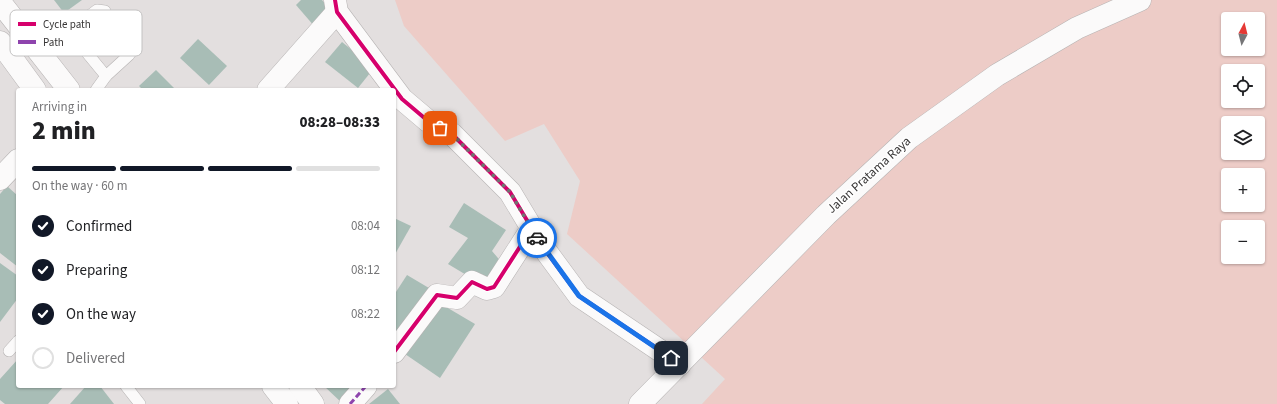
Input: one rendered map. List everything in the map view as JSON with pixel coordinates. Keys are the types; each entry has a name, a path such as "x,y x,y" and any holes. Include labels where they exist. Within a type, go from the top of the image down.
{"main road":[{"name":"Jalan Pratama Raya","path":"640,404 826,215 909,138 997,75 1077,28 1140,0"},
{"path":"0,2 10,15"},
{"path":"270,88 336,6 394,88"},
{"path":"0,42 10,56"},
{"path":"10,56 34,88"},
{"path":"42,56 67,88"},
{"path":"396,91 402,99 428,121 452,134 510,192 543,247 579,296 680,364"},
{"path":"0,179 16,162"},
{"path":"396,349 437,295 456,298 472,282 487,289 494,288 532,228"},
{"path":"275,388 287,404"},
{"path":"301,388 313,404"},
{"path":"350,404 364,388"}],"lane":[{"path":"90,56 106,76"},
{"path":"97,88 106,76 128,56"},
{"path":"9,351 16,343"},
{"path":"128,388 140,404"}],"shaded area":[{"path":"395,0 1277,0 1277,404 702,404 725,379 567,234 580,181 544,124 505,141 404,26"}],"building":[{"path":"54,0 82,0 68,10 62,10"},
{"path":"301,0 322,0 332,12 315,27 296,5"},
{"path":"198,39 227,66 209,85 180,58"},
{"path":"342,42 374,68 358,88 325,62"},
{"path":"156,70 174,88 141,88 139,86"},
{"path":"7,186 16,194 16,265 0,253 0,194"},
{"path":"464,203 506,230 492,251 503,264 483,285 448,264 468,238 449,227"},
{"path":"396,219 411,226 396,252"},
{"path":"0,263 16,275 16,301 0,322"},
{"path":"407,275 434,291 396,341 396,292"},
{"path":"436,301 475,324 440,378 405,354"},
{"path":"16,361 16,388 62,388 48,404 5,404 0,400 0,379"},
{"path":"84,388 102,388 114,404 70,404"},
{"path":"326,388 360,388 343,404"},
{"path":"388,389 400,404 369,404"}],"marked path":[{"path":"350,404 364,388"}],"cycle path":[{"path":"335,0 337,12 394,88"},
{"path":"396,91 402,99 428,121 452,134 510,192 543,247 579,296 680,364"},
{"path":"396,349 437,295 457,298 472,282 487,289 494,287 532,228"}],"way so far":[{"path":"440,128 452,134 510,192 537,238"}],"route":[{"path":"537,238 579,296 671,358"}]}
